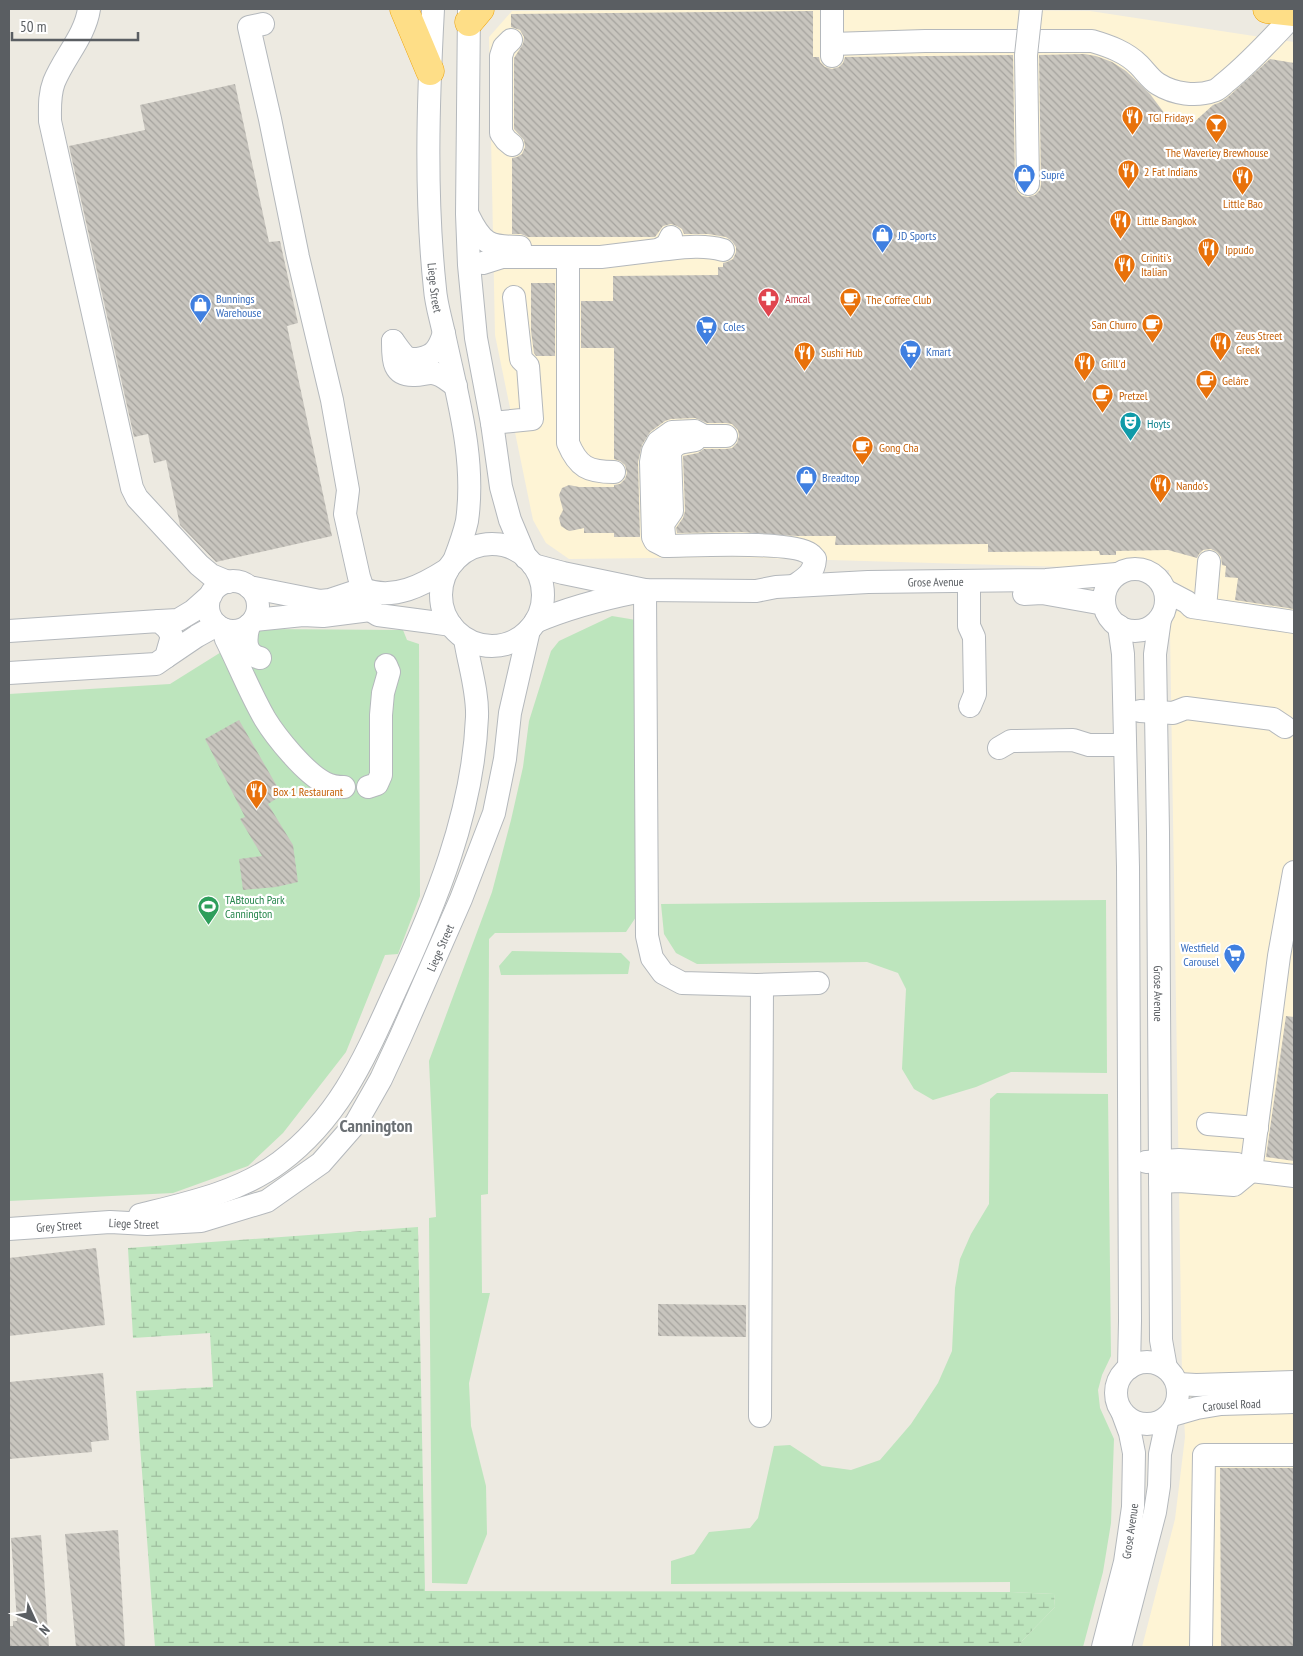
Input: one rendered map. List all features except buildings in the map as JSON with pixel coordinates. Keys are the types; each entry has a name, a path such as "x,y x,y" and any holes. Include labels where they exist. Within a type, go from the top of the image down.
{"highway":[{"path":"404,9 430,71"},
{"path":"1267,9 1294,14"}],"street":[{"path":"89,9 80,36 54,82 50,101 50,121 132,488 137,498 211,575 229,588 254,592 257,599 257,613 246,637 248,649 252,655 260,658"},
{"name":"Liege Street","path":"433,9 430,71 429,215 435,292 467,438 470,490 465,530 451,565"},
{"path":"832,9 832,50 925,41 1092,41 1108,45 1124,53 1156,84 1170,90 1192,95 1215,91 1234,76 1251,61 1294,14"},
{"path":"1028,184 1026,55 1031,9"},
{"path":"263,24 249,27 265,72 336,399 348,490 346,514 365,604 378,615 431,622 458,632 484,646 499,646 513,642 532,626 542,605 542,593 541,583 510,520 501,487 492,423 476,338 476,264 468,214 473,13"},
{"path":"511,40 504,47 501,56 501,133 512,145"},
{"path":"468,214 475,231 486,242 499,247 606,246 614,245 620,237"},
{"path":"476,264 501,268 568,270 582,267 601,257 665,243 680,248 714,245"},
{"path":"568,270 568,442 574,457 585,466 597,472 614,472"},
{"path":"492,423 532,419 528,366 521,359 514,297"},
{"path":"444,333 434,352 427,356 413,359 405,356 393,341 393,360 395,366 405,374 431,373 440,375 456,386"},
{"path":"661,536 651,462 652,452 658,442 672,432 694,431 704,436"},
{"path":"661,536 672,511 670,453 672,447 678,442 694,440 704,436 726,436"},
{"path":"661,536 779,545 805,545 816,542 822,546 831,567 847,583"},
{"path":"9,631 178,620 229,588 320,600 330,600 363,589 372,592 395,593 431,580 470,549 490,544 509,548 529,562"},
{"path":"794,586 812,573 814,567 815,560 805,545"},
{"name":"Grose Avenue","path":"529,562 563,573 645,590 756,591 776,587 847,583 969,589 999,594 1042,593 1104,604"},
{"path":"1199,608 1209,562"},
{"path":"451,565 444,578 441,598 446,617 458,632"},
{"path":"1140,568 1151,572 1160,580 1166,591 1167,602 1162,616 1152,627 1141,631 1129,631 1112,621 1104,604 1105,593 1109,582 1117,574 1128,569 1140,568"},
{"name":"Grose Avenue","path":"756,591 776,598 969,589 1117,574"},
{"path":"229,588 209,608 213,620 220,627 263,706 265,719 301,764 323,782 331,786 344,788"},
{"path":"969,589 969,626"},
{"path":"645,590 647,936 652,958 663,973 682,983 762,985 818,982"},
{"name":"Grose Avenue","path":"532,626 568,608 645,590"},
{"path":"1166,591 1199,608 1294,622"},
{"path":"1162,616 1199,608"},
{"path":"9,674 156,664 197,636 220,627 237,631 251,623 303,615 323,616 370,610"},
{"name":"Grose Avenue","path":"1162,616 1155,654 1164,712 1158,832 1160,1340 1172,1376"},
{"path":"159,622 167,628 172,636 166,657"},
{"name":"Liege Street","path":"110,1222 147,1224 201,1221 267,1200 321,1162 356,1123 381,1079 396,1046 461,899 494,812 505,759 510,713 532,626"},
{"path":"1118,626 1123,654 1128,876 1129,1368"},
{"name":"Liege Street","path":"110,1222 197,1200 249,1182 280,1162 307,1140 338,1104 363,1062 418,943 442,884 460,824 472,768 477,716 474,678 458,632"},
{"path":"368,787 377,784 381,774 374,744 375,701 389,672 386,665"},
{"path":"1124,710 1164,712 1186,708 1273,719 1290,728"},
{"path":"1089,745 1125,745"},
{"path":"1251,1171 1280,956 1294,872"},
{"path":"760,1416 762,985"},
{"path":"1208,1124 1257,1128"},
{"path":"1130,1162 1160,1172 1179,1160 1237,1164 1251,1171 1294,1176"},
{"name":"Grey Street","path":"9,1229 110,1222"},
{"path":"1148,1362 1157,1364 1172,1376 1179,1394 1177,1404 1168,1417 1152,1425 1132,1421 1124,1414 1116,1398 1116,1390 1118,1382 1129,1368 1148,1362"},
{"name":"Carousel Road","path":"1172,1376 1196,1385 1294,1382"},
{"name":"Carousel Road","path":"1168,1417 1197,1408 1221,1404 1294,1402"},
{"name":"Grose Avenue","path":"1102,1647 1125,1562 1133,1507 1134,1453 1124,1414"},
{"name":"Grose Avenue","path":"1120,1647 1155,1512 1159,1486 1160,1454 1168,1417"},
{"path":"1201,1647 1204,1455 1294,1455"}],"shaded area":[{"name":"Westfield Carousel","path":"877,9 1090,11 1294,42 1294,1647 1142,1647 1175,1519 1185,1437 1182,1375 1169,570 732,557 569,559 546,543 533,520 495,335 489,37 512,11"}],"green space":[{"path":"612,616 636,620 638,914 626,932 495,933 489,939 488,1194 481,1195 482,1293 490,1293 469,1383 471,1426 486,1486 487,1534 467,1584 432,1583 429,1218 436,1217 429,1061 492,892 523,767 529,721 551,651 559,641"},
{"name":"TABtouch Park Cannington","path":"258,629 403,630 407,640 419,644 420,896 398,954 385,955 346,1052 283,1133 248,1166 173,1193 9,1201 9,694 170,684"},
{"path":"1106,900 1107,1073 1011,1072 976,1087 933,1100 914,1089 902,1069 906,989 898,973 867,962 697,964 676,953 664,934 661,904"},
{"path":"512,951 621,953 630,962 628,974 501,975 499,966"},
{"path":"997,1093 1108,1094 1111,1356 1102,1375 1098,1390 1100,1408 1114,1439 1111,1523 1103,1572 1083,1647 1019,1647 1022,1641 1055,1607 1054,1594 1010,1592 1010,1582 671,1584 671,1561 694,1554 709,1532 750,1528 758,1518 774,1446 790,1445 822,1466 851,1470 880,1460 911,1424 938,1383 952,1351 955,1288 960,1259 971,1234 989,1204 990,1099"},
{"path":"418,1227 425,1591 1010,1592 1054,1594 1055,1607 1022,1641 1019,1647 155,1647 136,1391 213,1387 210,1333 133,1338 128,1248"}],"place":[{"name":"TGI Fridays","path":"1132,136"},
{"name":"The Waverley Brewhouse","path":"1217,144"},
{"name":"2 Fat Indians","path":"1128,190"},
{"name":"Supré","path":"1025,193"},
{"name":"Little Bao","path":"1243,195"},
{"name":"Little Bangkok","path":"1121,239"},
{"name":"JD Sports","path":"882,254"},
{"name":"Ippudo","path":"1209,268"},
{"name":"Criniti's Italian","path":"1125,283"},
{"name":"Amcal","path":"769,317"},
{"name":"The Coffee Club","path":"850,318"},
{"name":"Bunnings Warehouse","path":"200,324"},
{"name":"San Churro","path":"1153,343"},
{"name":"Coles","path":"707,345"},
{"name":"Zeus Street Greek","path":"1220,361"},
{"name":"Kmart","path":"910,370"},
{"name":"Sushi Hub","path":"805,371"},
{"name":"Grill'd","path":"1085,382"},
{"name":"Geláre","path":"1206,399"},
{"name":"Pretzel","path":"1103,414"},
{"name":"Hoyts","path":"1131,442"},
{"name":"Gong Cha","path":"863,466"},
{"name":"Breadtop","path":"806,496"},
{"name":"Nando's","path":"1160,504"},
{"name":"Box 1 Restaurant","path":"257,810"},
{"name":"TABtouch Park Cannington","path":"209,925"},
{"name":"Westfield Carousel","path":"1235,973"}],"district":[{"name":"Cannington","path":"376,1125"}]}
